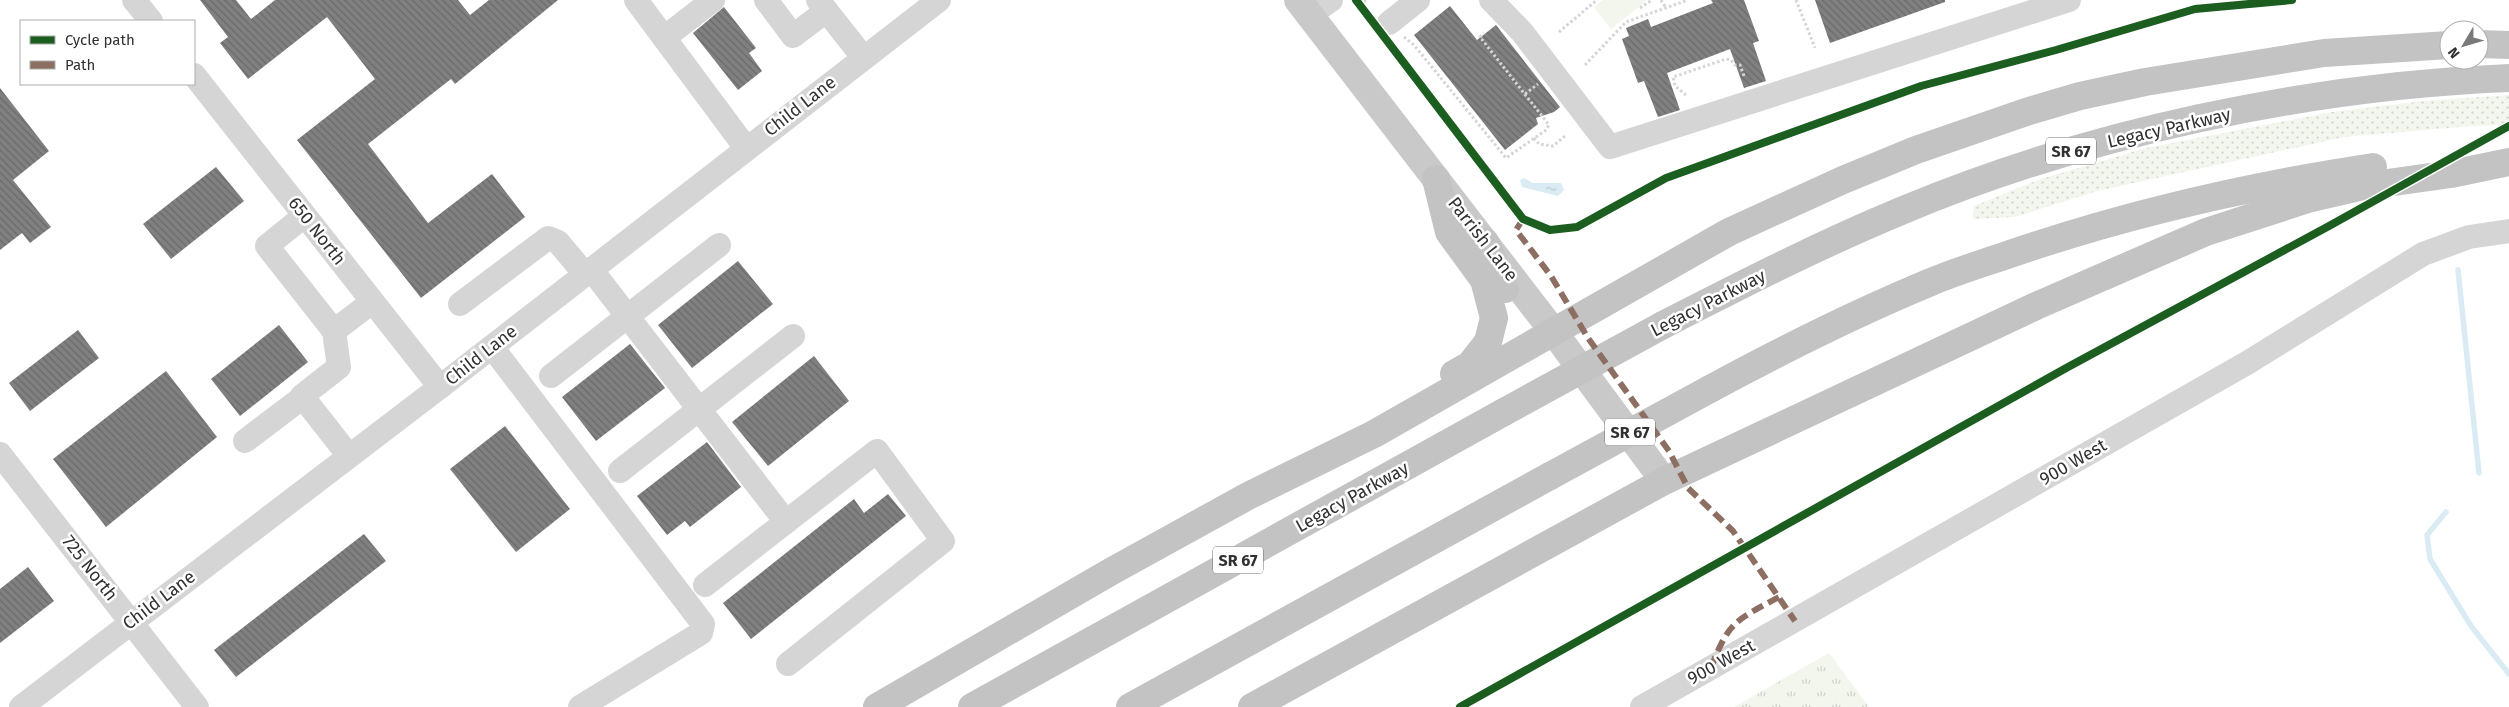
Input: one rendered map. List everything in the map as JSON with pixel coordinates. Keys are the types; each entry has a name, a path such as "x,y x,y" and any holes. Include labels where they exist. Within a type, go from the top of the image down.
{"highway":[{"path":"2489,44 2509,45"},
{"path":"1248,496 1374,434 1729,232 1916,150 2029,111 2080,96 2144,82 2324,53 2439,46"},
{"name":"Legacy Parkway","path":"972,707 1663,325 1819,247 1902,210 1994,176 2081,148 2170,124 2321,96 2458,80 2509,78"},
{"name":"SR 67","path":"1130,707 1776,353 1933,281 2067,234 2189,200 2287,180 2377,166 2509,154"},
{"path":"1252,707 1664,481 2036,306 2206,232 2311,198 2360,186 2451,174 2509,162"},
{"path":"877,707 1112,571 1248,496 1470,364 1488,342 1494,318 1492,303 1484,280 1449,232 1436,179"},
{"path":"1485,242 1506,291 1510,311 1509,327 1503,346 1488,369"}],"main road":[{"name":"Parrish Lane","path":"1312,5 1436,179 1553,331 1664,481"}],"street":[{"path":"134,0 150,20"},
{"path":"636,0 746,148"},
{"path":"664,38 713,0"},
{"path":"766,0 793,36 822,5 863,57"},
{"name":"Child Lane","path":"21,707 131,621 492,347 938,0"},
{"path":"1394,28 1418,0"},
{"path":"1491,0 1522,32 1610,147 2044,3 2070,0"},
{"name":"650 North","path":"195,76 440,387"},
{"path":"245,441 339,367 334,332 266,246 304,216"},
{"name":"900 West","path":"1642,707 2247,363 2423,254 2469,236 2509,231"},
{"path":"460,304 548,238 558,242 628,316 786,522"},
{"path":"551,376 720,244"},
{"path":"334,332 372,302"},
{"path":"620,471 793,336"},
{"path":"492,347 703,624 702,633 580,707"},
{"path":"303,397 349,456"},
{"path":"705,585 877,451 943,541 788,664"},
{"name":"725 North","path":"0,454 198,707"}],"path":[{"path":"1559,32 1597,0"},
{"path":"1640,8 1652,0"},
{"path":"1661,0 1666,8"},
{"path":"1584,65 1626,22 1688,0"},
{"path":"1796,0 1815,48"},
{"path":"1361,2 1366,13"},
{"path":"1394,28 1414,45 1506,158 1546,130 1549,125 1480,37 1484,33"},
{"path":"1686,95 1675,86 1673,76 1726,59 1731,60 1735,65 1740,65 1744,76"},
{"path":"1525,94 1529,91"},
{"path":"1534,138 1539,144 1553,146 1565,136"}],"green space":[{"path":"1603,0 1647,0 1611,29 1594,7"},
{"path":"2509,95 2509,125 2471,126 2344,137 2097,191 2015,217 1973,219 1974,206 2041,179 2146,148 2332,112 2424,101"},
{"path":"1829,653 1869,707 1734,707"}],"water":[{"path":"1524,178 1533,183 1561,183 1564,190 1558,196 1522,187 1520,180"}],"building":[{"path":"200,0 236,0 251,19 275,0 458,0 470,15 489,0 558,0 455,84 451,79 368,144 428,223 492,174 525,217 421,298 297,140 375,79 327,17 248,79 220,43 228,37"},
{"path":"1711,0 1744,0 1759,41 1753,43 1766,81 1744,88 1730,49 1667,73 1680,110 1658,117 1644,81 1638,83 1622,39 1629,36 1626,28 1648,19 1651,27 1713,3"},
{"path":"1815,0 1945,0 1945,2 1830,43"},
{"path":"1450,6 1477,40 1496,25 1560,107 1554,112 1536,118 1538,124 1505,150 1414,35"},
{"path":"724,7 756,48 749,53 762,71 738,90 693,33"},
{"path":"0,88 49,151 13,180 51,227 30,243 22,233 0,250"},
{"path":"216,167 244,201 171,259 143,224"},
{"path":"738,261 773,304 692,368 658,325"},
{"path":"279,325 308,362 240,416 211,379"},
{"path":"78,330 99,358 30,411 9,383"},
{"path":"630,344 665,388 596,441 562,397"},
{"path":"814,356 849,401 768,466 732,422"},
{"path":"166,371 217,437 106,527 53,459"},
{"path":"505,426 570,509 516,552 450,469"},
{"path":"707,442 741,487 690,527 685,521 667,535 637,496"},
{"path":"888,494 906,516 751,639 723,603 854,499 864,513"},
{"path":"364,534 386,561 236,677 214,650"},
{"path":"28,567 54,601 0,643 0,589"}],"waterway":[{"path":"2458,270 2479,473"},
{"path":"2446,512 2427,535 2430,559 2471,626 2509,674"}],"marked path":[{"path":"1523,219 1516,230 1551,276 1588,338 1669,451 1688,488 1733,531 1795,621"},
{"path":"1711,668 1723,640 1735,624 1779,597"}],"cycle path":[{"path":"1356,0 1523,219 1550,230 1577,227 1666,178 1921,86 2056,50 2195,9 2292,0"},
{"path":"1460,707 2068,367 2509,126"}]}
